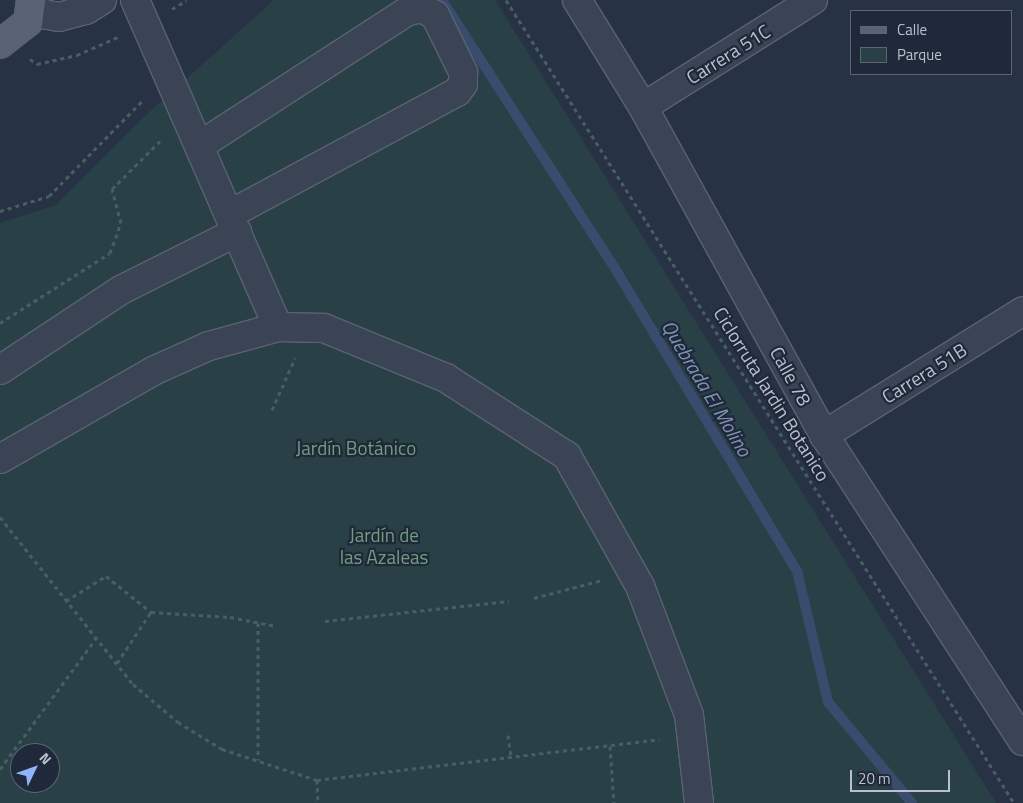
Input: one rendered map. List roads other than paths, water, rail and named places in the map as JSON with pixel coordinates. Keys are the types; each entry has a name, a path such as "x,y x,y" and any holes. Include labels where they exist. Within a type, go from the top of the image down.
{"main road":[{"path":"0,44 28,22 31,2"}],"street":[{"path":"31,2 43,14 59,17 86,10 102,0"},
{"path":"135,0 233,223 286,328"},
{"name":"Calle 78","path":"577,0 643,108 824,435 1023,741"},
{"name":"Carrera 51C","path":"643,108 813,0"},
{"path":"0,370 121,290 457,92 463,84 463,72 436,16 421,8 408,11 200,146"},
{"name":"Carrera 51B","path":"824,435 1023,310"},
{"path":"0,459 153,371 210,346 286,328 324,328 446,378 566,456 631,571 689,715 699,803"}],"waterway":[{"name":"Quebrada El Molino","path":"442,0 619,275 797,571 828,702 912,803"}],"park label":[{"name":"Jardín Botánico","path":"356,448"},
{"name":"Jardín de las Azaleas","path":"384,546"}]}
